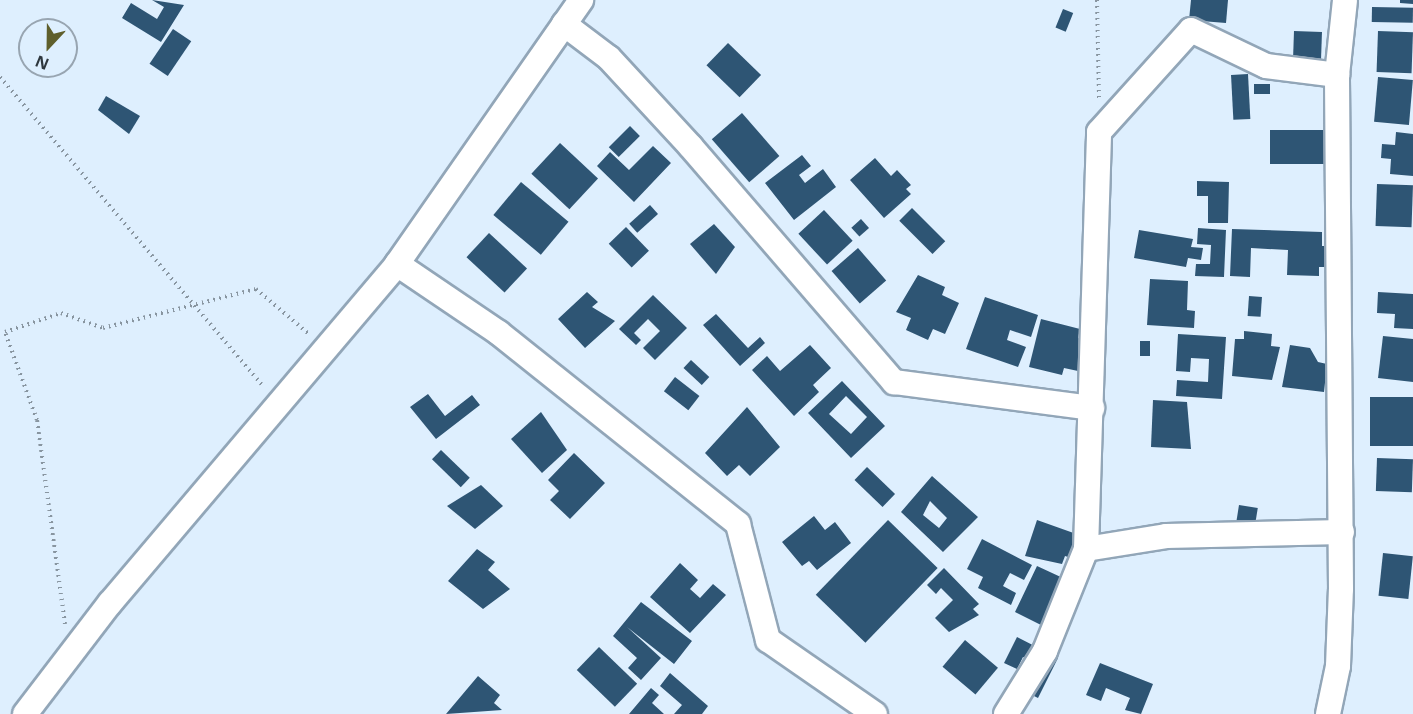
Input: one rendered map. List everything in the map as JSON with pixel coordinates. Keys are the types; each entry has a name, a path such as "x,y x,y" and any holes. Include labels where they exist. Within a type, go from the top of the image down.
{"street":[{"path":"25,714 69,657 397,264 581,0"},
{"path":"1328,714 1338,666 1342,532 1337,75 1345,0"},
{"path":"564,24 609,58 691,147 894,382 1092,408"},
{"path":"1006,714 1045,651 1086,549 1099,132 1191,30 1266,66 1337,75"},
{"path":"397,264 499,333 738,524 768,640 875,714"},
{"path":"1086,549 1166,536 1342,532"}],"path":[{"path":"1097,0 1099,132"},
{"path":"0,77 266,390"},
{"path":"69,657 37,420 3,332 61,313 103,328 256,289 326,348"}],"building":[{"path":"152,0 184,5 161,42 122,18 131,3 157,19 164,7"},
{"path":"1191,0 1228,0 1226,23 1189,20"},
{"path":"1400,0 1413,0 1413,4 1400,3"},
{"path":"1372,7 1413,8 1413,23 1372,22"},
{"path":"1063,9 1073,13 1066,32 1056,28"},
{"path":"173,29 191,41 168,76 150,64"},
{"path":"1294,31 1322,32 1320,79 1292,78"},
{"path":"1378,31 1413,32 1412,73 1377,72"},
{"path":"728,43 761,75 740,97 706,65"},
{"path":"1248,74 1250,119 1233,120 1231,75"},
{"path":"1378,77 1413,80 1409,125 1374,122"},
{"path":"1254,84 1270,84 1270,94 1254,94"},
{"path":"106,96 140,116 129,134 98,110"},
{"path":"742,113 779,156 749,182 712,139"},
{"path":"630,126 640,136 619,157 609,147"},
{"path":"1270,130 1324,130 1324,164 1270,164"},
{"path":"1396,132 1413,134 1413,176 1390,174 1391,159 1381,158 1382,144 1395,145"},
{"path":"560,143 598,178 569,209 531,174"},
{"path":"653,146 671,163 634,202 597,166 610,152 629,170"},
{"path":"802,155 811,166 799,175 805,183 823,169 836,187 794,220 765,183"},
{"path":"875,158 891,176 897,170 911,185 906,189 911,194 884,218 850,180"},
{"path":"1197,181 1229,182 1228,223 1208,223 1208,196 1197,196"},
{"path":"521,182 568,222 541,255 493,215"},
{"path":"1377,184 1413,185 1412,227 1376,226"},
{"path":"650,205 658,214 637,233 629,224"},
{"path":"912,208 945,241 933,254 899,221"},
{"path":"824,210 853,241 827,265 798,234"},
{"path":"861,219 869,228 859,237 851,228"},
{"path":"714,224 735,247 716,274 690,244"},
{"path":"626,227 649,251 632,267 609,244"},
{"path":"1198,228 1226,230 1224,277 1195,276 1196,264 1210,264 1211,245 1197,244"},
{"path":"1232,229 1322,232 1322,246 1329,246 1328,267 1319,267 1319,276 1287,275 1288,250 1251,248 1250,277 1230,276"},
{"path":"1139,230 1193,239 1191,247 1203,248 1201,260 1188,258 1186,267 1134,258"},
{"path":"489,233 527,268 505,293 466,257"},
{"path":"858,248 886,280 860,303 832,271"},
{"path":"918,275 945,287 942,295 959,303 945,334 933,329 928,340 906,330 911,318 896,312"},
{"path":"1150,279 1188,281 1187,310 1195,311 1194,328 1147,325"},
{"path":"587,292 598,302 592,307 615,321 585,348 558,319"},
{"path":"1378,292 1413,294 1413,329 1394,328 1395,314 1377,313"},
{"path":"653,295 687,328 655,360 643,348 660,331 648,319 634,333 641,340 636,345 619,329"},
{"path":"1249,296 1262,297 1261,317 1248,316"},
{"path":"985,297 1038,315 1031,337 1010,330 1007,340 1026,347 1018,367 966,349"},
{"path":"716,314 748,348 760,337 765,343 740,366 703,325"},
{"path":"1041,319 1080,329 1078,338 1086,340 1078,371 1064,368 1062,375 1029,367"},
{"path":"1244,331 1272,334 1271,346 1280,347 1272,380 1232,376 1235,339 1244,339"},
{"path":"1178,334 1226,337 1222,399 1176,396 1177,380 1208,382 1209,359 1191,358 1190,372 1176,371"},
{"path":"1383,336 1413,339 1413,382 1378,378"},
{"path":"1140,341 1150,341 1150,356 1140,356"},
{"path":"810,345 831,368 813,385 819,392 794,416 752,370 767,356 780,371"},
{"path":"1290,345 1310,348 1318,362 1327,364 1324,392 1282,387"},
{"path":"691,360 709,377 702,385 683,368"},
{"path":"675,377 699,396 688,410 664,391"},
{"path":"842,381 885,426 851,458 808,413","holes":["846,396 867,417 851,434 829,414"]},
{"path":"428,394 445,416 472,395 480,405 436,439 410,407"},
{"path":"1370,397 1413,397 1413,446 1370,446"},
{"path":"1153,400 1187,402 1191,449 1151,447"},
{"path":"747,407 780,447 750,476 739,465 727,476 705,453"},
{"path":"541,412 567,450 542,473 511,439"},
{"path":"441,450 470,478 461,487 432,459"},
{"path":"574,453 605,483 570,519 550,500 559,491 548,480"},
{"path":"1377,458 1413,459 1412,492 1376,491"},
{"path":"867,467 895,494 883,507 854,480"},
{"path":"932,476 978,517 943,552 901,512","holes":["930,501 947,518 939,528 923,515"]},
{"path":"481,485 503,506 475,529 447,506"},
{"path":"1239,505 1258,508 1255,527 1236,524"},
{"path":"814,516 825,530 835,522 851,543 817,570 809,561 802,566 782,542"},
{"path":"888,520 938,568 865,643 816,595"},
{"path":"1037,520 1082,536 1074,559 1065,556 1062,564 1025,556"},
{"path":"982,539 1032,565 1024,580 1010,573 1003,586 1016,593 1011,605 978,588 983,577 967,569"},
{"path":"477,549 495,562 488,570 510,589 483,609 448,581"},
{"path":"1383,553 1413,556 1408,599 1379,596"},
{"path":"680,563 698,580 690,589 700,598 713,584 726,595 690,633 650,597"},
{"path":"1037,566 1078,585 1071,599 1078,602 1057,633 1015,612"},
{"path":"944,568 979,604 973,609 979,615 949,632 935,618 953,600 941,588 936,594 927,585"},
{"path":"641,602 692,641 674,664 627,627 661,658 641,680 628,668 637,658 613,636"},
{"path":"1017,637 1058,658 1038,698 1022,690 1036,663 1023,657 1017,669 1004,663"},
{"path":"965,640 998,668 975,694 943,667"},
{"path":"599,647 637,684 615,707 577,670"},
{"path":"1100,663 1153,684 1141,714 1125,710 1130,698 1106,688 1101,701 1086,695"},
{"path":"670,673 708,706 702,714 674,714 682,705 660,686"},
{"path":"478,676 500,695 494,703 502,710 446,714"},
{"path":"651,688 659,695 652,703 664,714 629,714"}]}
